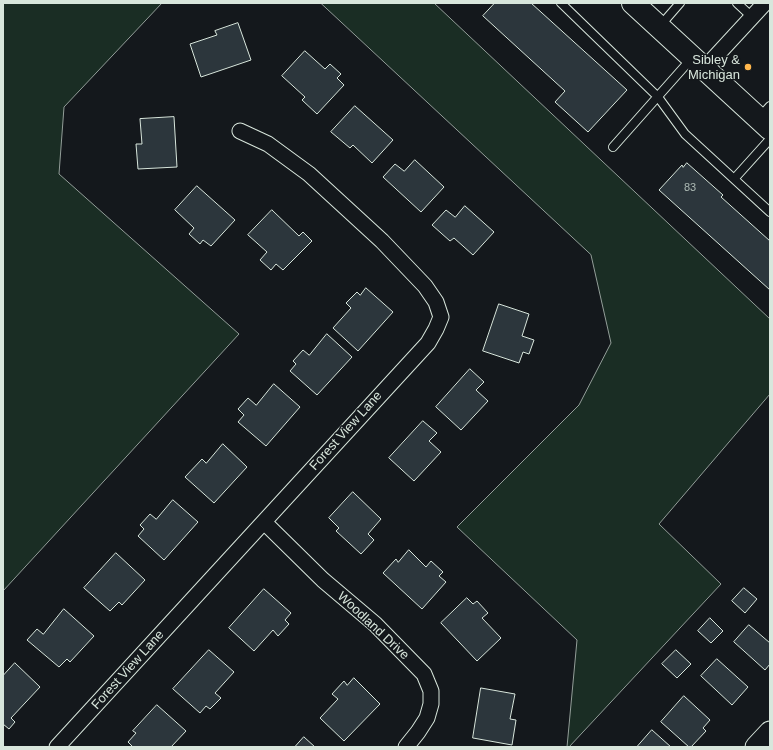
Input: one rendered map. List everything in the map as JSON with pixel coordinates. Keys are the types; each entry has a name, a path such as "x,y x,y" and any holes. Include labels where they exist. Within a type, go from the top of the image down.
{"main road":[{"path":"633,3 698,63 766,118"},
{"path":"756,747 770,732"}],"street":[{"path":"698,63 752,17 765,3"},
{"name":"Forest View Lane","path":"58,747 428,343 441,317 436,302 425,286 382,241 309,174 268,144 240,131"},
{"name":"Woodland Drive","path":"264,522 323,580 375,624 424,674 431,691 427,718 406,747"}],"lane":[{"path":"561,3 658,97 685,134 770,212"},
{"path":"660,27 680,3"},
{"path":"737,3 752,17"},
{"path":"613,147 658,97 698,63"},
{"path":"734,179 770,139"}],"green space":[{"path":"3,3 162,3 64,107 59,174 239,334 3,591"},
{"path":"321,3 434,3 770,319 770,394 659,524 721,584 569,747 567,747 577,640 457,527 579,405 611,343 591,255"}],"building":[{"path":"495,3 531,3 627,90 588,132 555,102 565,91 483,16"},
{"path":"238,23 251,60 201,77 190,44 217,35 215,31"},
{"path":"305,51 325,69 330,64 341,74 337,78 344,85 317,114 302,100 305,97 282,76"},
{"path":"355,106 393,140 372,163 353,145 350,148 331,132"},
{"path":"174,117 177,167 138,169 136,144 142,144 140,119"},
{"path":"415,160 444,187 421,212 383,177 395,164 404,171"},
{"path":"687,163 723,195 721,197 770,241 770,290 659,190 682,165 683,167"},
{"path":"197,186 235,220 211,246 203,240 200,244 189,234 194,228 175,210"},
{"path":"465,206 494,232 473,255 454,238 450,241 432,225 446,210 455,217"},
{"path":"272,210 299,236 303,232 312,241 283,270 276,264 271,270 260,260 267,252 248,235"},
{"path":"366,288 393,312 358,351 333,328 351,308 346,303 357,292 360,295"},
{"path":"499,304 529,314 522,336 534,340 529,354 523,352 519,363 483,351"},
{"path":"327,334 352,357 317,395 290,371 296,364 293,361 303,350 309,355"},
{"path":"470,369 484,382 476,390 488,401 461,430 436,407"},
{"path":"274,384 300,407 266,446 238,422 244,415 238,409 248,398 256,405"},
{"path":"423,421 437,433 429,441 441,452 414,481 389,458"},
{"path":"223,444 247,467 214,503 185,477 202,459 206,463"},
{"path":"353,492 381,519 368,534 374,540 361,554 336,531 339,528 329,518"},
{"path":"173,500 198,522 164,560 138,536 144,529 140,525 150,514 156,519"},
{"path":"409,550 426,567 431,561 443,572 439,576 446,582 422,609 383,573 396,559 398,562"},
{"path":"116,553 145,580 122,605 119,602 110,611 84,588"},
{"path":"744,588 757,599 745,613 732,601"},
{"path":"264,589 291,613 285,620 289,624 278,636 273,630 254,651 229,628"},
{"path":"467,598 473,604 477,601 488,613 482,618 501,638 477,661 441,623"},
{"path":"64,609 94,636 70,662 67,659 59,667 27,640 37,629 43,634"},
{"path":"710,618 723,631 711,643 698,631"},
{"path":"749,625 770,643 770,664 765,670 734,642"},
{"path":"209,650 234,672 215,693 221,698 210,709 206,706 200,713 173,689"},
{"path":"676,650 691,664 677,678 662,664"},
{"path":"717,659 748,687 732,705 701,676"},
{"path":"15,663 40,687 11,718 15,722 9,729 3,724 3,676"},
{"path":"354,678 380,704 344,741 320,718 338,699 332,694 344,681 347,685"},
{"path":"481,688 515,694 510,719 516,720 512,745 473,738"},
{"path":"684,696 710,720 703,728 706,731 691,747 689,747 661,722"},
{"path":"157,705 186,731 171,747 133,747 128,742 136,733 133,731"},
{"path":"652,730 671,747 637,747"},
{"path":"304,737 315,747 295,747"}],"place":[{"name":"Sibley & Michigan","path":"748,67"}]}
